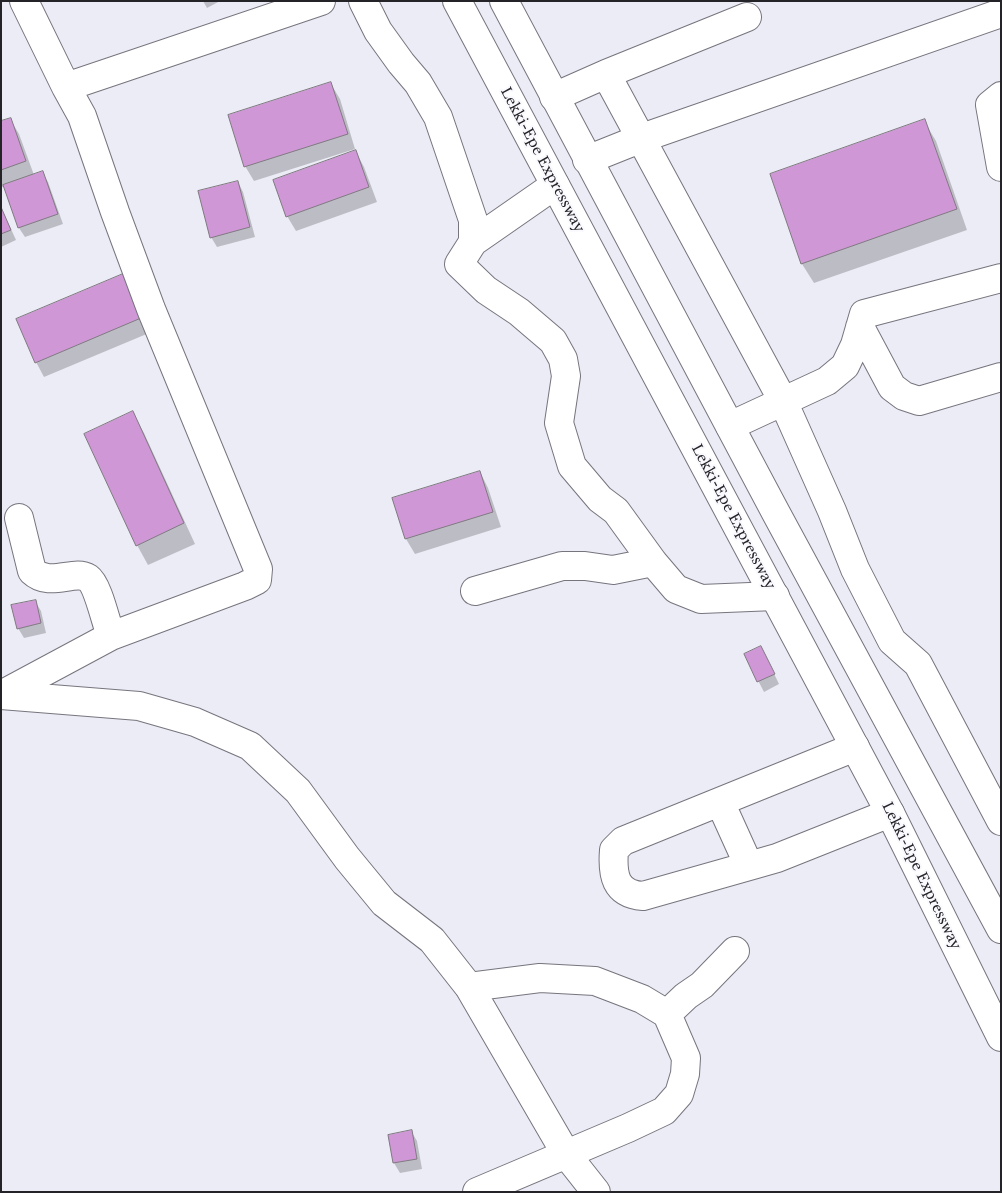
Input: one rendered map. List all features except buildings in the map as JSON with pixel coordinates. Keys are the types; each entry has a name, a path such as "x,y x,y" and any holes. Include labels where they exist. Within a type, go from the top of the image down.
{"main road":[{"path":"1,695 110,636 245,586 257,580 258,569 151,309 82,116 24,1"},
{"path":"66,87 320,1"},
{"path":"363,1 378,31 418,83 438,117 474,220 473,242"},
{"name":"Lekki-Epe Expressway","path":"457,1 890,813 1001,1037"},
{"path":"504,1 587,160 1001,928"},
{"path":"587,160 642,138 1001,13"},
{"path":"554,97 747,17"},
{"path":"606,74 783,402 832,511 855,568 892,641 918,664 1001,821"},
{"path":"1001,96 990,105 1001,167"},
{"path":"555,185 473,242 459,264 486,290 519,312 553,341 563,359 566,376 559,424 572,466 600,498 616,511 676,589 701,599 775,596"},
{"path":"730,426 827,381 845,366 855,345 864,314 1001,278"},
{"path":"860,327 892,387 904,396 919,402 1001,377"},
{"path":"19,518 32,571 38,577 45,578 82,576 88,578 94,588 110,636"},
{"path":"475,591 562,566 585,566 613,570 654,562"},
{"path":"1,695 139,706 195,722 250,746 298,791 347,858 384,902 432,940 469,987 566,1154 596,1192"},
{"path":"855,747 623,841 614,850 613,863 622,890 632,895 643,896 750,866 777,858 890,813"},
{"path":"720,802 750,866"},
{"path":"667,1014 686,996 702,985 735,951"},
{"path":"469,987 540,978 595,981 642,999 667,1014 686,1058 685,1074 679,1094 664,1111 477,1192"}]}
